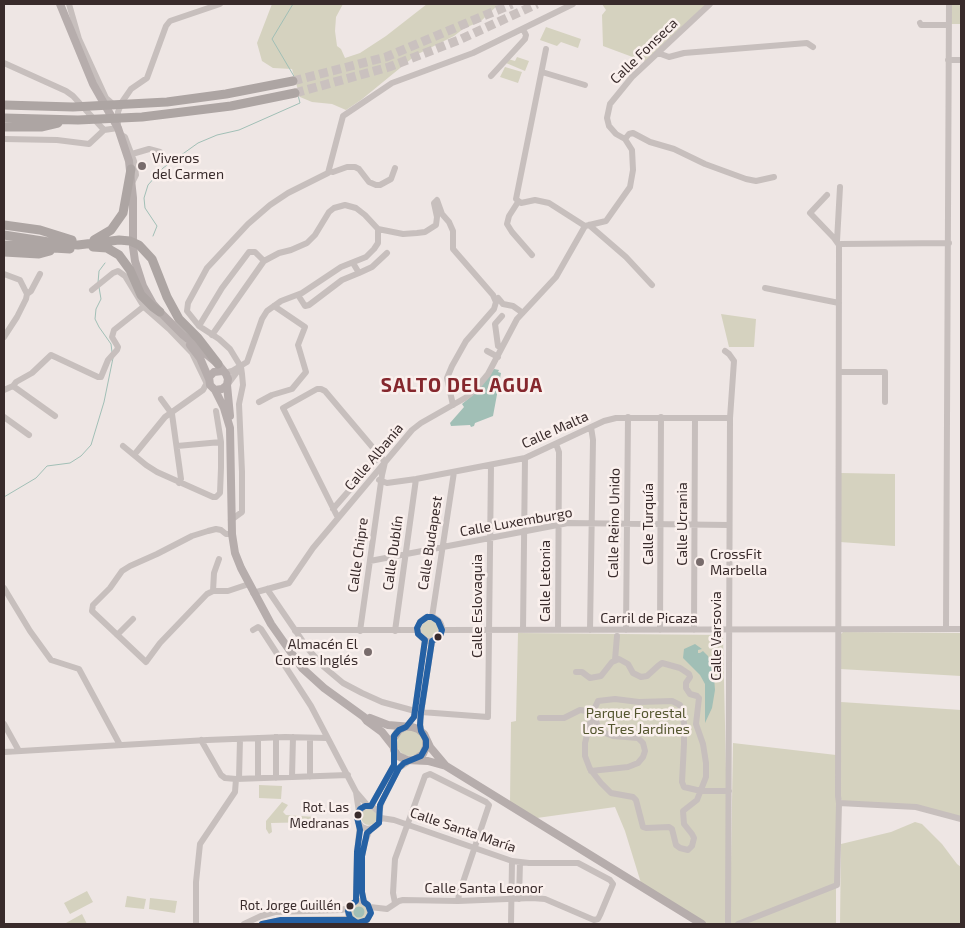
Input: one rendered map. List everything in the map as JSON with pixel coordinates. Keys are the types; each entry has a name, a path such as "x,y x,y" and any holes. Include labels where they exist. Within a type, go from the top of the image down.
{"highway":[{"path":"4,105 73,107 138,104 226,94 293,82"},
{"path":"4,118 75,120 142,117 231,106 295,93"},
{"path":"4,127 41,127 75,120"},
{"path":"89,242 111,230 123,213 131,170"},
{"path":"4,225 40,230 58,243"},
{"path":"4,229 36,232 58,243"},
{"path":"4,235 58,243 97,246 112,250 126,264 146,305 160,312"},
{"path":"4,245 78,244 119,240 135,242 146,250 152,258 173,308 222,370"},
{"path":"4,252 39,254 58,243"}],"main road":[{"path":"60,4 93,84 119,131 131,170 133,247 135,261 143,286 160,312 222,370 228,378 232,534 238,561 253,593 278,635 302,668 330,693 364,717 388,726 415,727 421,731 430,747 446,766"},
{"path":"183,335 200,358 208,381 215,389 224,408 230,428"},
{"path":"208,381 214,372 222,370"},
{"path":"215,389 222,389 227,384"},
{"path":"364,717 382,732 401,758 428,761 446,766 702,924"},
{"path":"393,748 394,736 399,730 406,727"},
{"path":"413,760 423,754 426,740"}],"street":[{"path":"69,4 75,29 106,98 120,108"},
{"path":"119,131 120,108 130,89 147,78 162,36 170,21 220,4"},
{"path":"329,172 343,116 392,84 473,53 573,4"},
{"name":"Calle Fonseca","path":"587,226 606,221 630,188 632,150 625,139 616,134 609,126 607,118 610,104 632,77 710,4"},
{"path":"946,629 949,4"},
{"path":"920,23 921,25 948,25"},
{"path":"491,76 525,39 526,35 522,29"},
{"path":"658,53 669,57 684,53 807,43 813,47"},
{"path":"532,255 507,224 509,216 518,202 516,199 517,193 546,49"},
{"path":"948,60 961,60"},
{"path":"4,63 66,91 73,96 104,130 119,131 126,136 136,175 132,183"},
{"path":"542,72 584,85"},
{"path":"4,139 57,140 89,144 104,130"},
{"path":"625,139 627,135 632,133 650,142 674,149 746,179 756,181 774,177"},
{"path":"132,154 149,149 160,152"},
{"path":"231,520 242,512 239,404 243,385 241,367 225,343 199,326 190,315 188,306 207,268 248,224 270,205 288,193 329,172 351,166 358,169 369,182 376,185 389,181 393,176 395,168"},
{"path":"738,924 837,885 839,803 838,243 840,187"},
{"path":"827,195 810,213 838,243 949,243"},
{"path":"212,335 264,261 279,253 307,243 329,212 338,206 345,205 356,208 378,229 403,234 425,232 436,225 437,217 434,203 437,200 442,214 449,222 452,232 453,249 496,298 494,310 466,342 447,378 453,405"},
{"path":"518,202 523,203 535,200 549,203 577,223 587,226 626,257 652,284"},
{"name":"Calle Albania","path":"253,593 289,583 305,558 412,430 474,391 488,374 517,319 556,278 587,226"},
{"path":"227,384 249,359 262,319 274,306 298,295 331,272 366,257 378,243 378,229"},
{"path":"199,326 222,288 249,252 255,252 264,261"},
{"path":"298,295 305,306 309,305 342,280 372,267 387,253"},
{"path":"353,263 359,273"},
{"path":"97,286 113,273 118,272 125,276 146,305 192,352 208,381 203,390 165,417 134,455"},
{"path":"4,274 20,280 27,294 17,317 4,337"},
{"path":"27,294 31,291 40,274"},
{"path":"765,288 839,302"},
{"path":"498,298 503,304 514,306 520,311"},
{"path":"4,390 32,373 51,355 98,377 101,376 118,347 112,337 114,330 146,305"},
{"path":"259,402 272,395 292,389 306,372 298,345 304,327 274,306"},
{"path":"501,348 498,346 495,324 502,316"},
{"name":"Calle Varsovia","path":"725,351 734,361 730,418 728,924"},
{"path":"487,352 498,357"},
{"path":"222,370 241,367"},
{"path":"839,372 884,372 886,374 885,402"},
{"path":"13,386 55,416"},
{"path":"203,390 215,389"},
{"path":"338,518 283,408 317,389 325,391 385,462 382,482 371,479"},
{"path":"162,400 171,412 181,479 179,482"},
{"path":"123,446 146,465 213,497 220,493 221,442 216,411"},
{"path":"4,417 29,435"},
{"name":"Calle Malta","path":"382,482 416,479 525,458 604,421 628,417 730,418"},
{"name":"Calle Reino Unido","path":"626,630 628,417"},
{"name":"Calle Turquía","path":"660,630 661,418"},
{"name":"Calle Ucrania","path":"694,630 695,418"},
{"path":"590,630 593,440 591,427"},
{"path":"177,446 221,442"},
{"name":"Calle Letonia","path":"556,444 559,452 558,630"},
{"path":"333,509 380,455"},
{"path":"523,630 525,458"},
{"name":"Calle Eslovaquia","path":"418,712 488,717 491,466"},
{"name":"Calle Budapest","path":"432,617 454,472"},
{"name":"Calle Dublín","path":"395,631 416,479"},
{"name":"Calle Chipre","path":"360,631 382,482"},
{"name":"Calle Luxemburgo","path":"370,561 568,523 729,525"},
{"path":"232,534 226,534 216,529 192,536 122,570 92,610 146,662 160,643 207,594 228,591 249,584"},
{"path":"213,592 214,573 219,559"},
{"path":"4,588 30,631 51,660 79,669 120,745"},
{"path":"267,589 315,658 343,682 372,698 418,712"},
{"path":"432,617 440,623 442,630 440,636 428,641 421,638 417,630 418,625 423,620 432,617"},
{"path":"117,635 132,619"},
{"path":"244,924 275,912 341,910 349,908 356,901 356,859 360,825 356,792 311,706 261,629 256,627 253,630"},
{"path":"295,631 417,630"},
{"name":"Carril de Picaza","path":"442,630 961,630"},
{"path":"576,672 582,672 590,678 601,676 615,660 616,636"},
{"path":"421,731 418,712 428,641"},
{"path":"615,660 618,659 625,662 633,673 641,677 648,676 664,663 680,668 689,674 690,677 685,687 688,693 699,698 695,720 706,756 706,777 701,790 697,800 683,812 684,824 694,838 692,846 688,850 684,850 676,845 672,829 669,827 646,828 643,826 636,800 612,793 601,783 591,771 585,750 593,712 598,701 672,701 680,705 682,709 684,730 682,782 684,787 701,790 729,791"},
{"path":"540,718 564,718 580,710 593,712"},
{"path":"406,727 418,712"},
{"path":"591,771 628,767 638,763 645,751 643,742 638,738 622,738 604,733 598,727 593,712"},
{"path":"4,724 19,751"},
{"path":"4,752 201,740 293,737 327,738"},
{"path":"292,777 293,737"},
{"path":"258,738 258,778"},
{"path":"276,738 276,778"},
{"path":"310,738 310,776"},
{"path":"196,924 196,882 200,844 235,792 238,779 240,739"},
{"path":"201,740 221,775 225,778 348,775"},
{"path":"359,812 362,808 369,806 394,765 393,748"},
{"path":"360,825 370,829 378,825 382,801 399,768 413,760"},
{"path":"395,903 393,893 394,862 426,775 432,774 488,804 458,901"},
{"path":"356,792 369,806 376,808 380,815"},
{"path":"839,803 916,808 961,819"},
{"name":"Calle Santa María","path":"380,815 512,861 578,863 610,880 613,884 598,919"},
{"path":"262,924 276,921 298,922 345,919 363,923 370,916 370,908 364,902 362,892 362,856 364,842 370,829"},
{"path":"511,924 512,861"},
{"path":"519,899 520,862"},
{"name":"Calle Santa Leonor","path":"370,908 387,908 403,900 545,899 594,920 598,919"},
{"path":"356,901 364,902"},
{"path":"349,908 349,916 354,922"}],"green space":[{"path":"272,4 343,4 336,17 335,31 337,46 341,49 345,58 360,53 386,36 427,4 499,4 481,21 416,55 346,110 332,104 312,102 300,97 292,69 273,68 262,61 257,43"},
{"path":"602,4 706,4 646,62 603,46 602,15 606,10"},
{"path":"951,4 961,4 961,24 951,24"},
{"path":"546,27 581,39 578,48 561,42 557,46 540,40"},
{"path":"517,57 529,61 525,71 506,63 508,59 515,61"},
{"path":"505,67 522,72 518,83 500,77"},
{"path":"721,314 756,319 754,347 729,347"},
{"path":"841,473 895,474 895,546 840,542"},
{"path":"430,620 436,623 439,629 436,635 430,638 424,635 421,629 424,623"},
{"path":"843,632 961,633 961,676 840,669 841,634"},
{"name":"Parque Forestal Los Tres Jardines","path":"518,633 723,635 728,858 726,921 724,924 706,924 641,883 625,831 615,807 537,818 510,802 511,722 516,721"},
{"path":"841,702 961,710 961,817 916,805 842,801 840,797"},
{"path":"410,730 419,734 423,743 419,752 410,756 401,752 397,743 401,734"},
{"path":"733,743 836,755 836,924 730,923"},
{"path":"259,785 282,786 281,799 259,798"},
{"path":"282,802 288,805 283,812 286,815 315,817 315,822 271,823 272,832 269,834 266,829 266,821"},
{"path":"366,809 372,809 377,814 375,823 366,825 361,820 361,814"},
{"path":"915,822 922,824 961,867 961,924 840,924 841,844 891,832"},
{"path":"87,891 93,902 70,914 64,903"},
{"path":"127,896 146,899 144,909 125,907"},
{"path":"150,898 177,901 175,913 149,909"},
{"path":"359,903 365,906 368,912 365,918 359,921 353,918 350,912 353,906"},
{"path":"82,914 87,924 66,923"}],"shaded area":[{"path":"494,369 499,370 498,372 501,373 493,416 475,423 471,427 470,425 451,426 450,423 464,407 462,404 474,394"},
{"path":"695,644 702,649 698,650 698,653 703,651 708,656 714,677 715,690 712,708 705,723 705,684 700,675 683,658 684,649"},
{"path":"359,906 365,912 359,918 353,912"}],"waterway":[{"path":"293,4 272,39 295,78"},
{"path":"153,236 157,226 145,208 144,198 148,185 163,168 198,143 217,135 239,130 300,103 298,95"},
{"path":"98,283 99,271 105,263"},
{"path":"99,287 101,299 96,309 95,319 111,344 112,352"},
{"path":"4,497 36,478 47,466 70,463 81,456 91,445 104,402 113,358"}],"tunnel":[{"path":"293,81 386,57 512,4"},
{"path":"295,93 389,67 459,40 537,4"}],"transit line":[{"path":"427,617 432,617 438,621 442,630 440,636 432,641 421,712 420,725 426,740 426,747 421,756 404,763 399,768 380,805 379,823 367,833 362,856 362,892 364,902 368,905 371,913 367,920 357,923 350,918 348,911 350,906 356,901 357,852 360,830 357,817 360,809 365,806 371,806 394,765 394,736 399,730 406,727 414,717 425,640 418,634 417,628 420,622 427,617"},
{"path":"262,924 281,920 352,920"}],"place":[{"name":"Viveros del Carmen","path":"142,166"},
{"name":"CrossFit Marbella","path":"700,562"},
{"name":"Almacén El Cortes Inglés","path":"368,652"},
{"name":"Rot. Las Medranas","path":"358,815"},
{"name":"Rot. Jorge Guillén","path":"350,906"}],"district":[{"name":"SALTO DEL AGUA","path":"462,386"}]}
